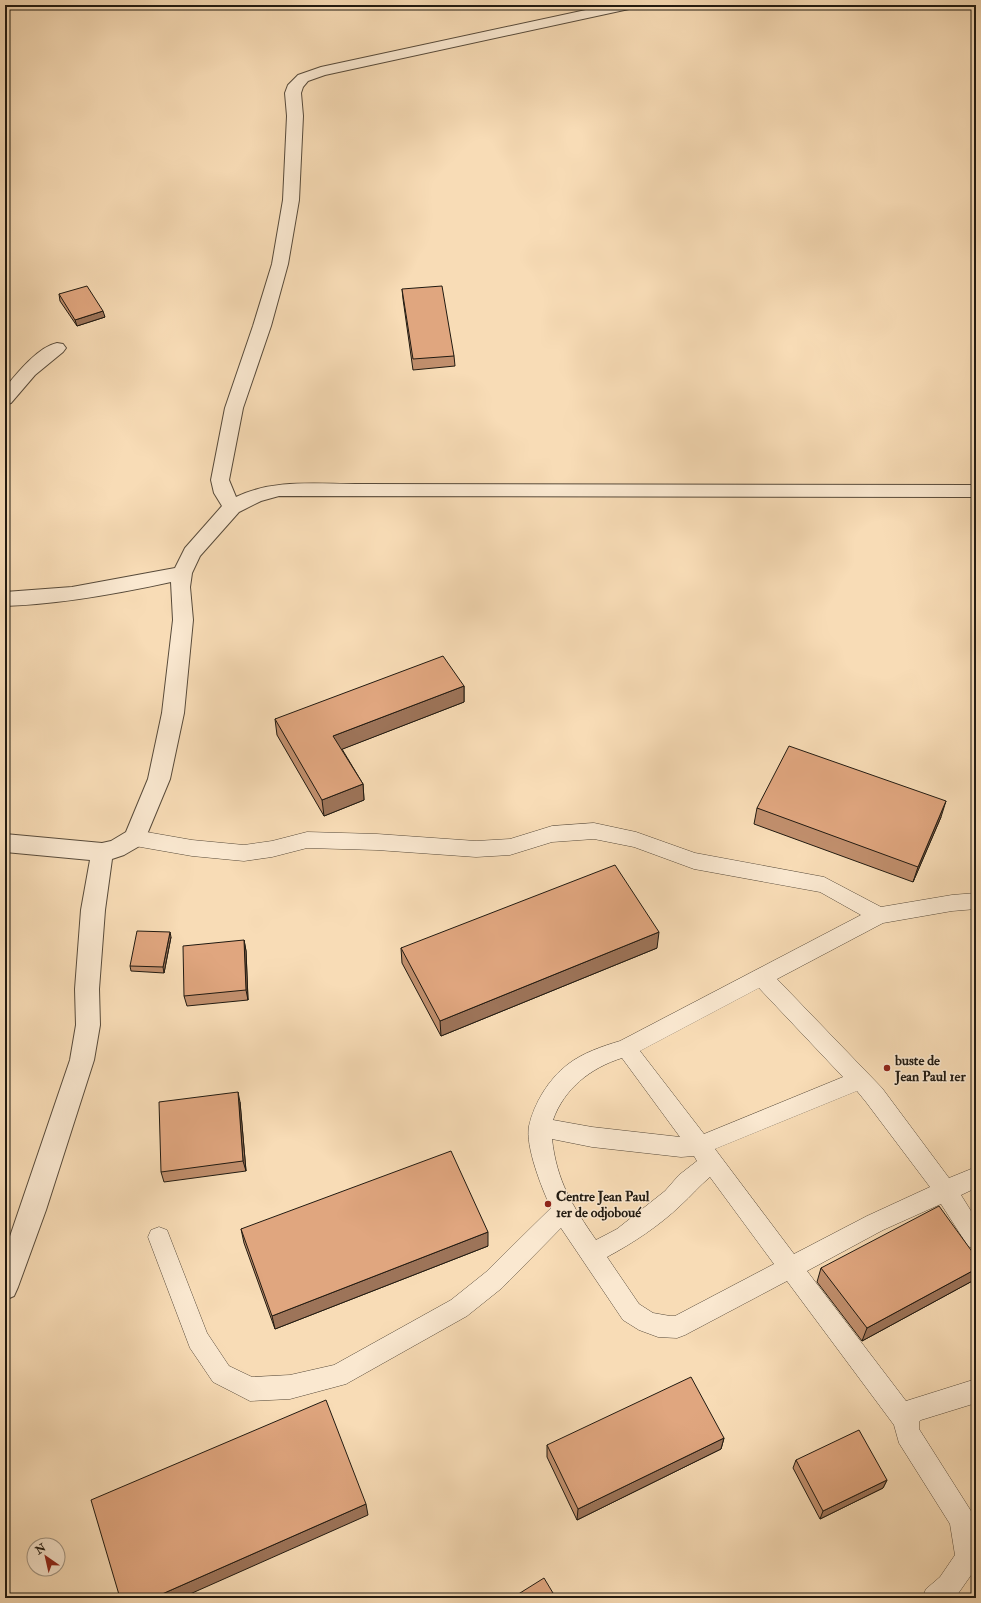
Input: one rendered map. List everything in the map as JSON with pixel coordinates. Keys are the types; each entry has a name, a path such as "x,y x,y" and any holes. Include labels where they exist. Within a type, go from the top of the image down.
{"street":[{"path":"232,507 224,493 220,480 234,408 262,326 280,264 291,200 295,116 294,93 296,85 303,78 321,71 629,5"},
{"path":"5,399 30,370 57,348"},
{"path":"5,843 102,852 116,849 135,838 159,779 174,713 183,620 180,587 182,573 192,553 232,507 255,496 279,490 976,491"},
{"path":"5,599 68,593 128,584 182,573"},
{"path":"5,1287 33,1210 82,1060 88,1025 87,989 93,910 102,852"}],"lane":[{"path":"135,838 192,848 244,853 272,849 307,840 377,842 460,848 497,848 510,847 552,834 594,831 636,840 694,861 824,885 879,915"},
{"path":"976,901 952,903 879,915 626,1048 607,1054 575,1071 550,1099 540,1127 543,1155 552,1187 563,1211 631,1312 640,1319 662,1327 677,1327 875,1223 976,1177"},
{"path":"762,977 874,1095 945,1190 976,1239"},
{"path":"626,1048 789,1268 906,1421 908,1434 962,1520 968,1558 950,1586 935,1598"},
{"path":"592,1254 625,1236 673,1198 687,1182 705,1155 860,1080"},
{"path":"540,1127 592,1137 681,1147 705,1155"},
{"path":"159,1238 198,1340 221,1374 250,1389 290,1387 338,1376 460,1308 494,1280 563,1211"},
{"path":"906,1421 913,1410 976,1391"}],"building":[{"path":"87,286 103,311 75,320 59,294"},
{"path":"442,286 454,356 413,359 402,289"},
{"path":"443,656 464,686 333,736 363,784 322,800 275,719"},
{"path":"789,746 946,801 918,867 757,808"},
{"path":"615,865 659,932 440,1021 401,948"},
{"path":"137,931 170,932 163,967 130,966"},
{"path":"244,940 246,990 184,996 183,946"},
{"path":"238,1092 243,1161 161,1172 159,1102"},
{"path":"451,1151 488,1232 272,1316 241,1229"},
{"path":"939,1206 976,1257 976,1269 867,1328 821,1268"},
{"path":"691,1377 724,1438 578,1509 547,1445"},
{"path":"326,1400 366,1504 153,1598 120,1598 91,1500"},
{"path":"859,1430 887,1480 823,1511 796,1460"},
{"path":"544,1578 556,1598 512,1598"}],"place":[{"name":"buste de Jean Paul 1er","path":"887,1068"},
{"name":"Centre Jean Paul 1er de odjoboué","path":"548,1204"}]}
